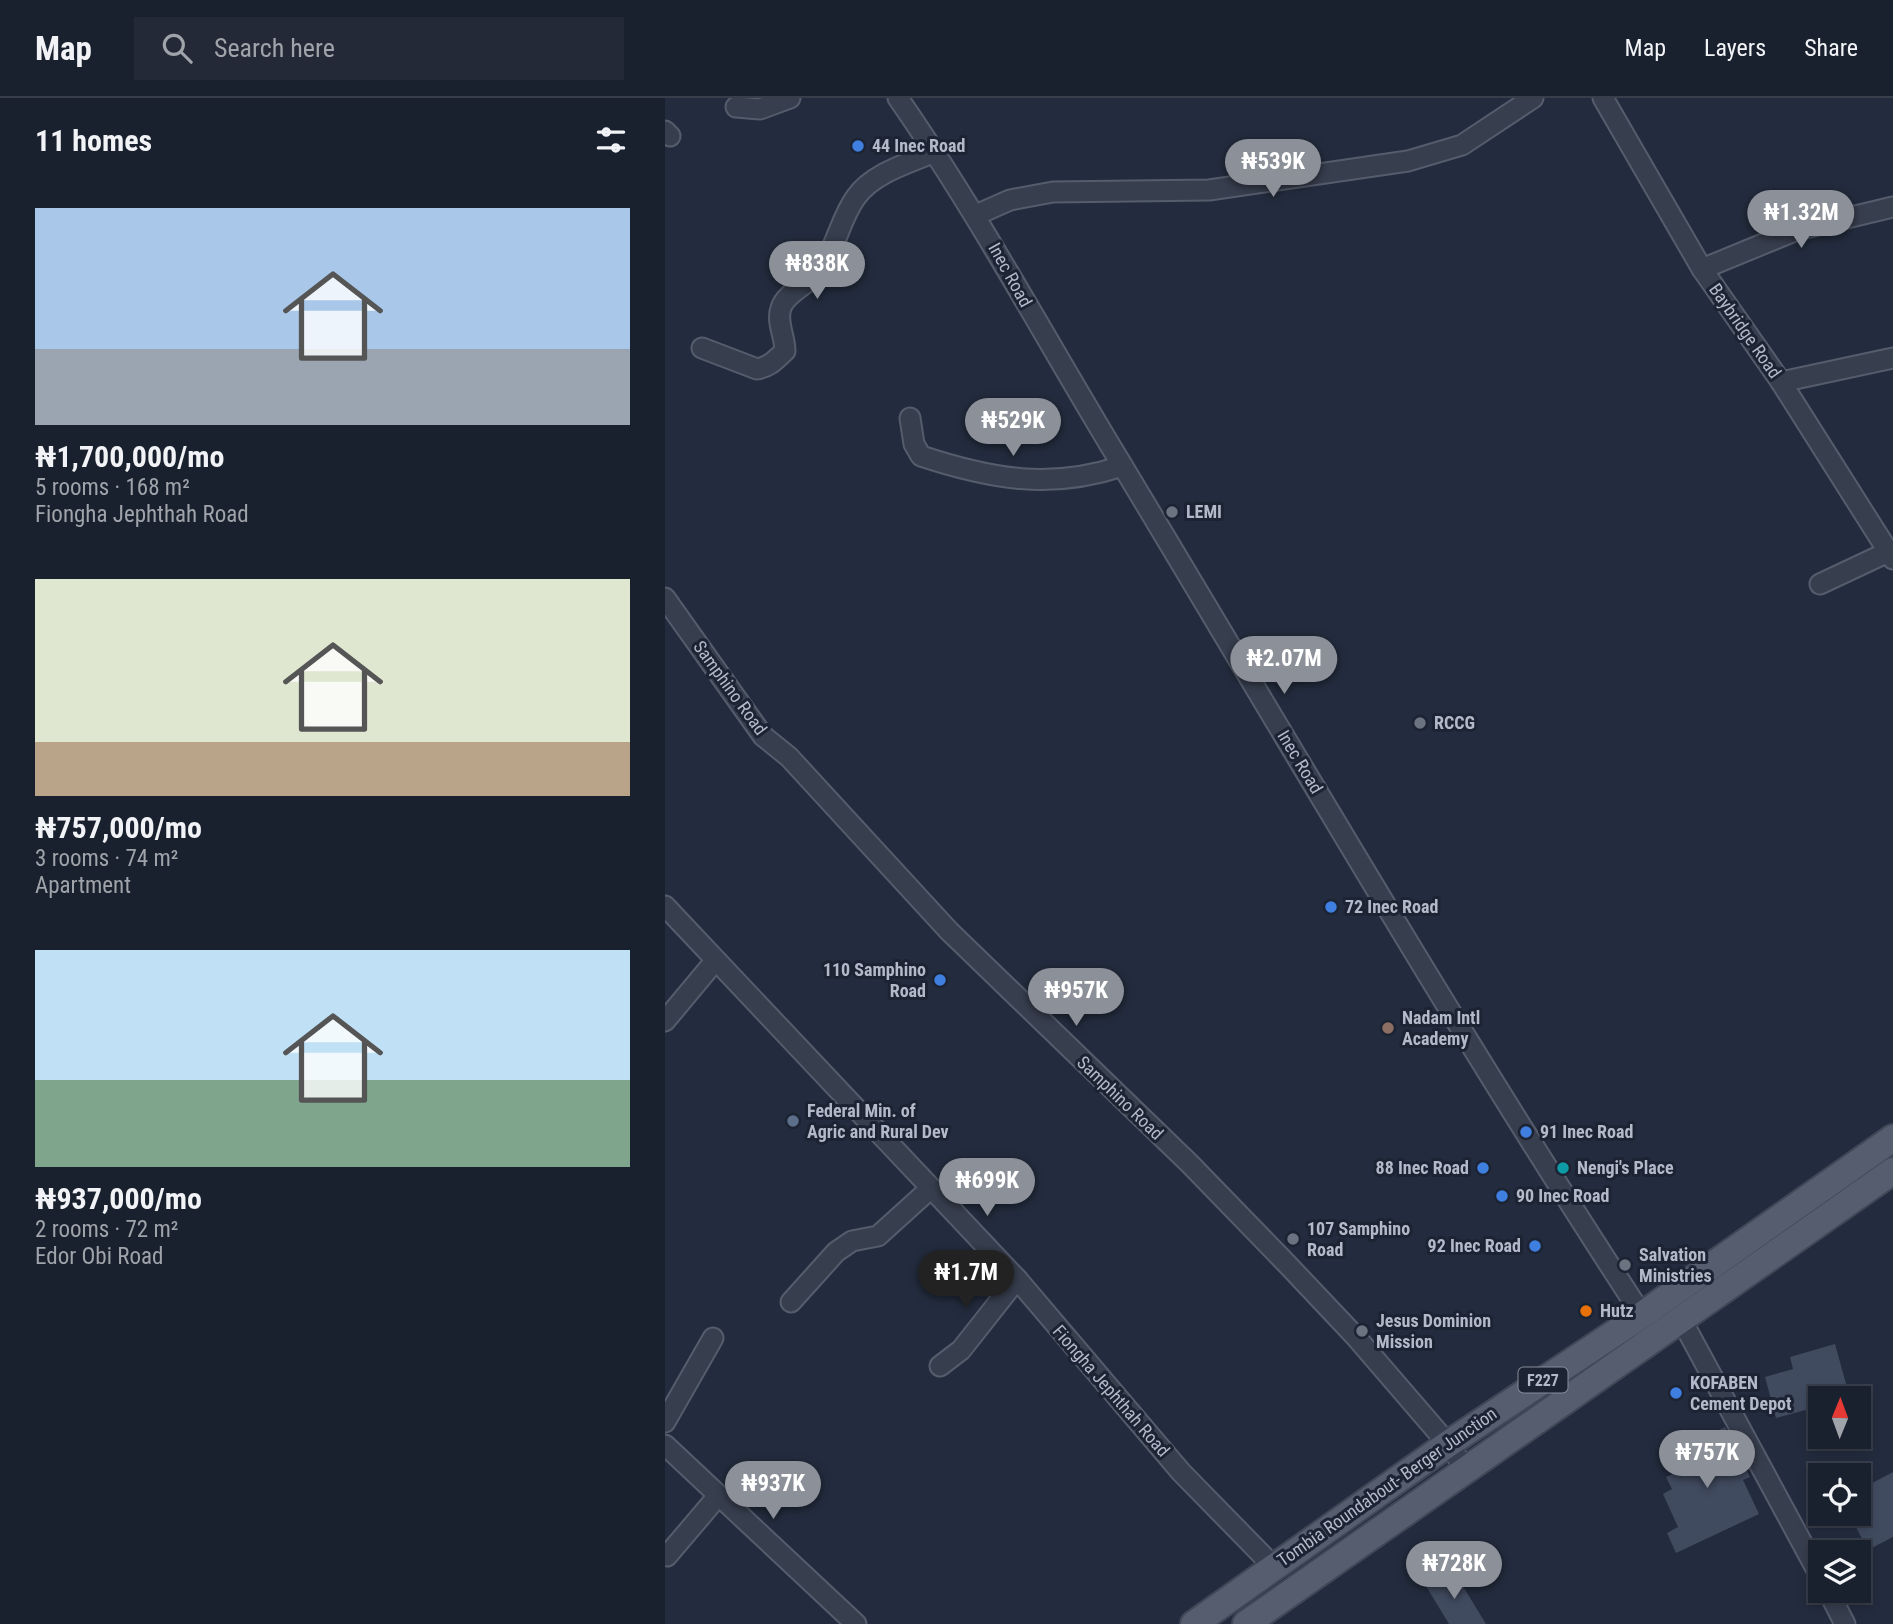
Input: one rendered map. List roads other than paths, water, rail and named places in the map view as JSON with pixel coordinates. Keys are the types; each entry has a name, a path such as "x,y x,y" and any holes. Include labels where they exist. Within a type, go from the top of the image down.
{"main road":[{"name":"Tombia Roundabout- Berger Junction","path":"1193,1624 1448,1444 1642,1315 1893,1138"},
{"name":"Tombia Roundabout- Berger Junction","path":"1246,1624 1893,1171"}],"street":[{"path":"736,107 760,109 790,98"},
{"name":"Inec Road","path":"898,98 976,215 1122,466 1527,1138 1642,1315"},
{"path":"976,215 1010,200 1053,192 1209,190 1408,162 1462,145 1533,98"},
{"name":"Baybridge Road","path":"1602,98 1702,269 1781,382 1890,556"},
{"path":"702,348 757,369 766,368 785,351 780,325 781,308 786,300 818,273 831,254 856,196 879,177 935,152"},
{"path":"1702,269 1797,230 1893,207"},
{"path":"1781,382 1893,358"},
{"path":"910,418 915,444 921,456 966,469 1016,480 1059,481 1122,466"},
{"path":"1819,584 1890,556"},
{"name":"Samphino Road","path":"665,598 763,736 789,757 949,931 1189,1164 1287,1264 1448,1444 1467,1471"},
{"name":"Fiongha Jephthah Road","path":"665,906 1017,1279 1181,1472 1273,1566"},
{"path":"665,1021 715,961"},
{"path":"791,1302 836,1252 852,1241 878,1236 931,1188"},
{"path":"940,1366 961,1350 1017,1279"},
{"path":"1681,1320 1808,1554"},
{"path":"665,1422 713,1338"},
{"path":"665,1445 856,1624"},
{"path":"666,1557 718,1496"},
{"path":"1834,1603 1845,1624"}],"place":[{"name":"44 Inec Road","path":"858,146"},
{"name":"LEMI","path":"1172,512"},
{"name":"RCCG","path":"1420,723"},
{"name":"72 Inec Road","path":"1331,907"},
{"name":"110 Samphino Road","path":"940,980"},
{"name":"Nadam Intl Academy","path":"1388,1028"},
{"name":"Federal Min. of Agric and Rural Dev","path":"793,1121"},
{"name":"91 Inec Road","path":"1526,1132"},
{"name":"88 Inec Road","path":"1483,1168"},
{"name":"Nengi's Place","path":"1563,1168"},
{"name":"90 Inec Road","path":"1502,1196"},
{"name":"107 Samphino Road","path":"1293,1239"},
{"name":"92 Inec Road","path":"1535,1246"},
{"name":"Salvation Ministries","path":"1625,1265"},
{"name":"Hutz","path":"1586,1311"},
{"name":"Jesus Dominion Mission","path":"1362,1331"},
{"name":"KOFABEN Cement Depot","path":"1676,1393"}]}
